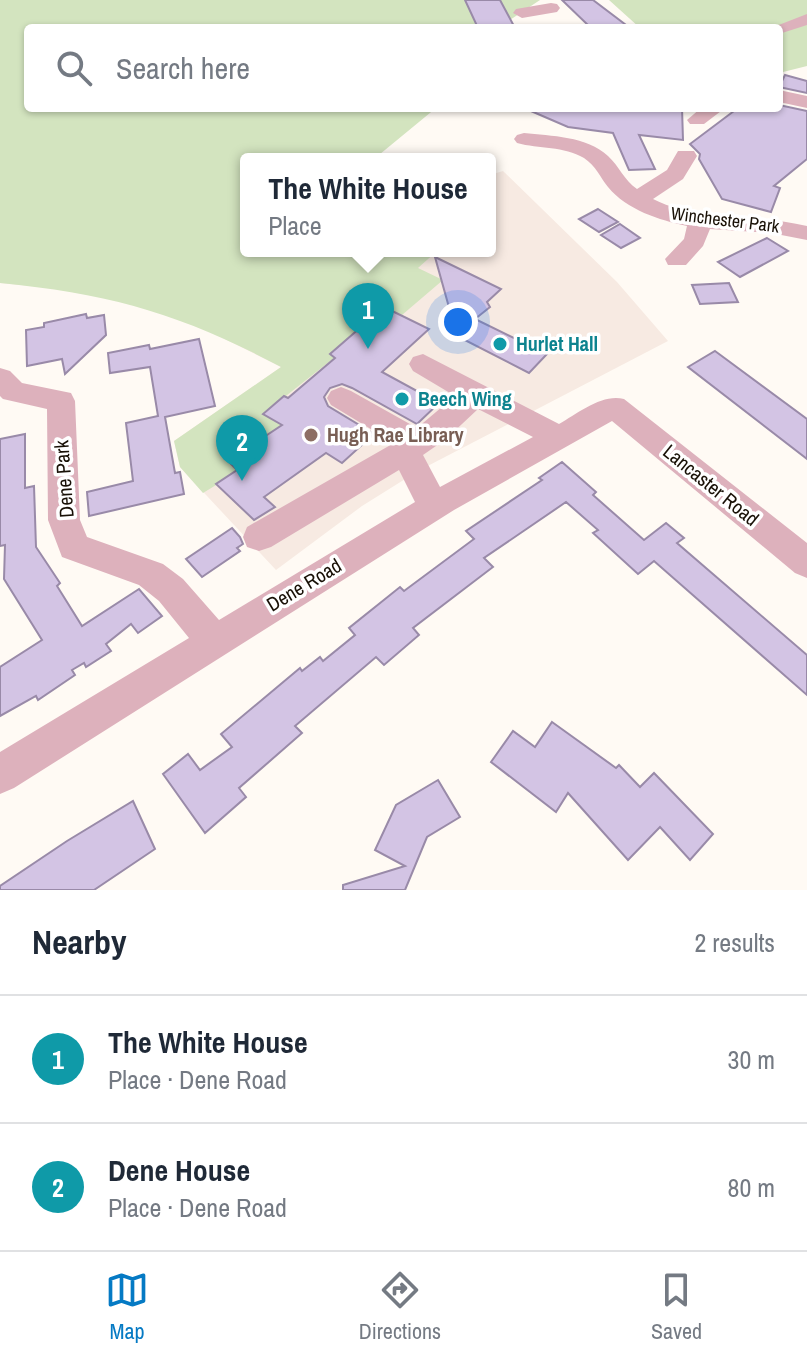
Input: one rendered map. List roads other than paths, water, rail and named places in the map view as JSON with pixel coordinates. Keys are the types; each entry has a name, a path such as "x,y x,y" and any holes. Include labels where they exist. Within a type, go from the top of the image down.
{"street":[{"path":"537,11 548,24"},
{"path":"783,28 807,19"},
{"path":"783,97 807,102"},
{"path":"697,120 709,112"},
{"name":"Winchester Park","path":"524,139 574,146 600,159 619,185 637,199 663,212 700,219 788,227 807,233"},
{"path":"637,199 675,174 686,156"},
{"path":"677,259 695,241 700,219"},
{"path":"423,364 475,395 559,437"},
{"name":"Dene Park","path":"0,378 13,392 61,401 64,520 74,547 104,560 143,569 171,591 213,640"},
{"path":"259,537 411,448 475,395"},
{"path":"341,398 411,448 433,507"},
{"name":"Dene Road","path":"0,774 433,507 614,407"},
{"name":"Lancaster Road","path":"614,407 807,563"}],"place":[{"name":"Hurlet Hall","path":"500,344"},
{"name":"The White House","path":"368,349"},
{"name":"Beech Wing","path":"402,399"},
{"name":"Hugh Rae Library","path":"311,435"},
{"name":"Dene House","path":"242,481"}]}
